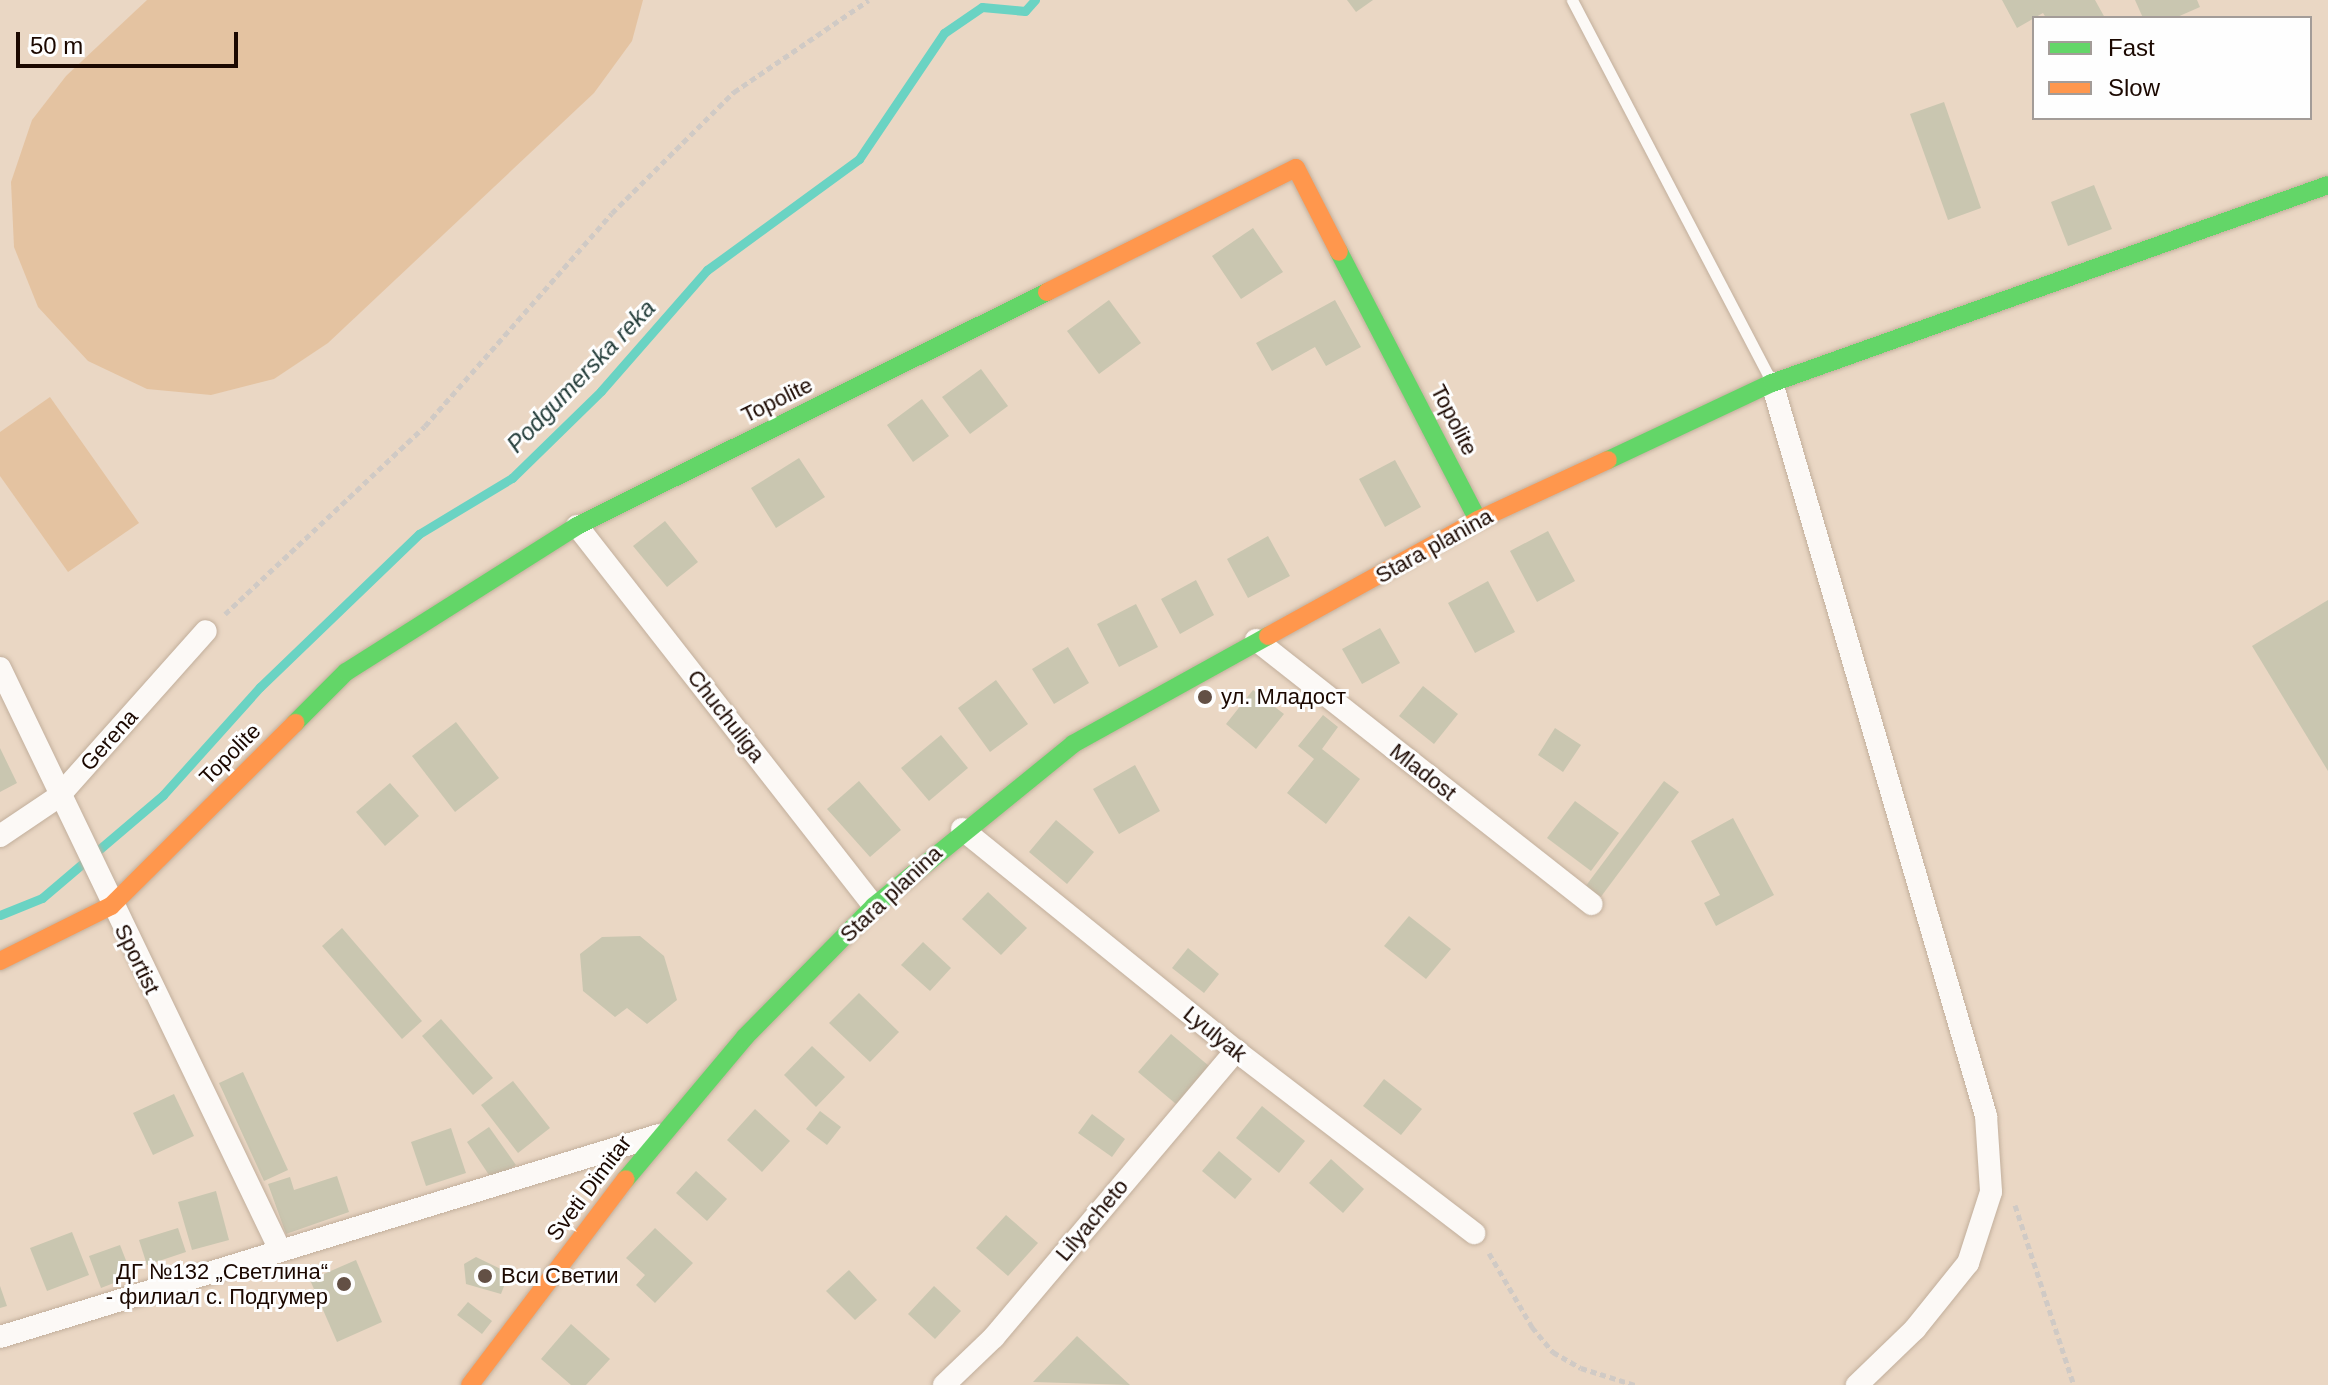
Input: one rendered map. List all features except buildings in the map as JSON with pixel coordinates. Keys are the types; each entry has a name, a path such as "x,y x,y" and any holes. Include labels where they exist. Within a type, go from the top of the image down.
{"street":[{"name":"Topolite","path":"0,961 111,906 346,672 577,526 1296,168 1478,520"},
{"name":"Stara planina","path":"659,1135 745,1037 874,906 962,829 1073,744 1256,640 1478,520 1772,383 2328,185"},
{"path":"1772,383 1986,1116 1991,1192 1968,1263 1915,1329 1857,1385"},
{"name":"Chuchuliga","path":"577,526 874,906"},
{"name":"Gerena","path":"0,836 58,797 206,631"},
{"name":"Mladost","path":"1256,640 1591,904"},
{"name":"Sportist","path":"0,668 95,874 279,1248"},
{"name":"Lyulyak","path":"962,829 1236,1051 1474,1233"},
{"name":"Lilyacheto","path":"944,1385 994,1337 1236,1051"},
{"path":"0,1337 279,1248 659,1135"},
{"name":"Sveti Dimitar","path":"470,1385 659,1135"}],"lane":[{"path":"1572,0 1772,383"}],"path":[{"path":"206,631 425,426 612,213 734,92 869,0"},
{"path":"2010,1191 2074,1385"},
{"path":"1474,1233 1532,1327 1553,1352 1581,1368 1635,1385"}],"shaded area":[{"path":"147,0 643,0 632,41 594,93 328,343 274,379 211,395 147,389 88,361 38,307 14,247 11,182 32,120 66,76"},
{"path":"50,397 139,523 68,572 0,476 0,432"}],"waterway":[{"name":"Podgumerska reka","path":"0,915 42,898 163,795 260,687 419,534 512,478 601,391 707,270 859,159 944,33 982,7 1025,11 1035,0"}],"traffic: fast":[{"path":"1608,460 1772,383 2328,185"},
{"path":"1339,252 1478,520"},
{"path":"295,723 346,672 577,526 1047,292"},
{"path":"626,1179 745,1037 874,906 1073,744 1268,636"}],"traffic: slow":[{"path":"1047,292 1296,168 1339,252"},
{"path":"1268,636 1478,520 1608,460"},
{"path":"0,961 111,906 295,723"},
{"path":"470,1385 626,1179"}],"place":[{"name":"ул. Младост","path":"1205,697"},
{"name":"Вси Светии","path":"485,1276"},
{"name":"ДГ №132 „Светлина“ - филиал с. Подгумер","path":"344,1284"}]}
